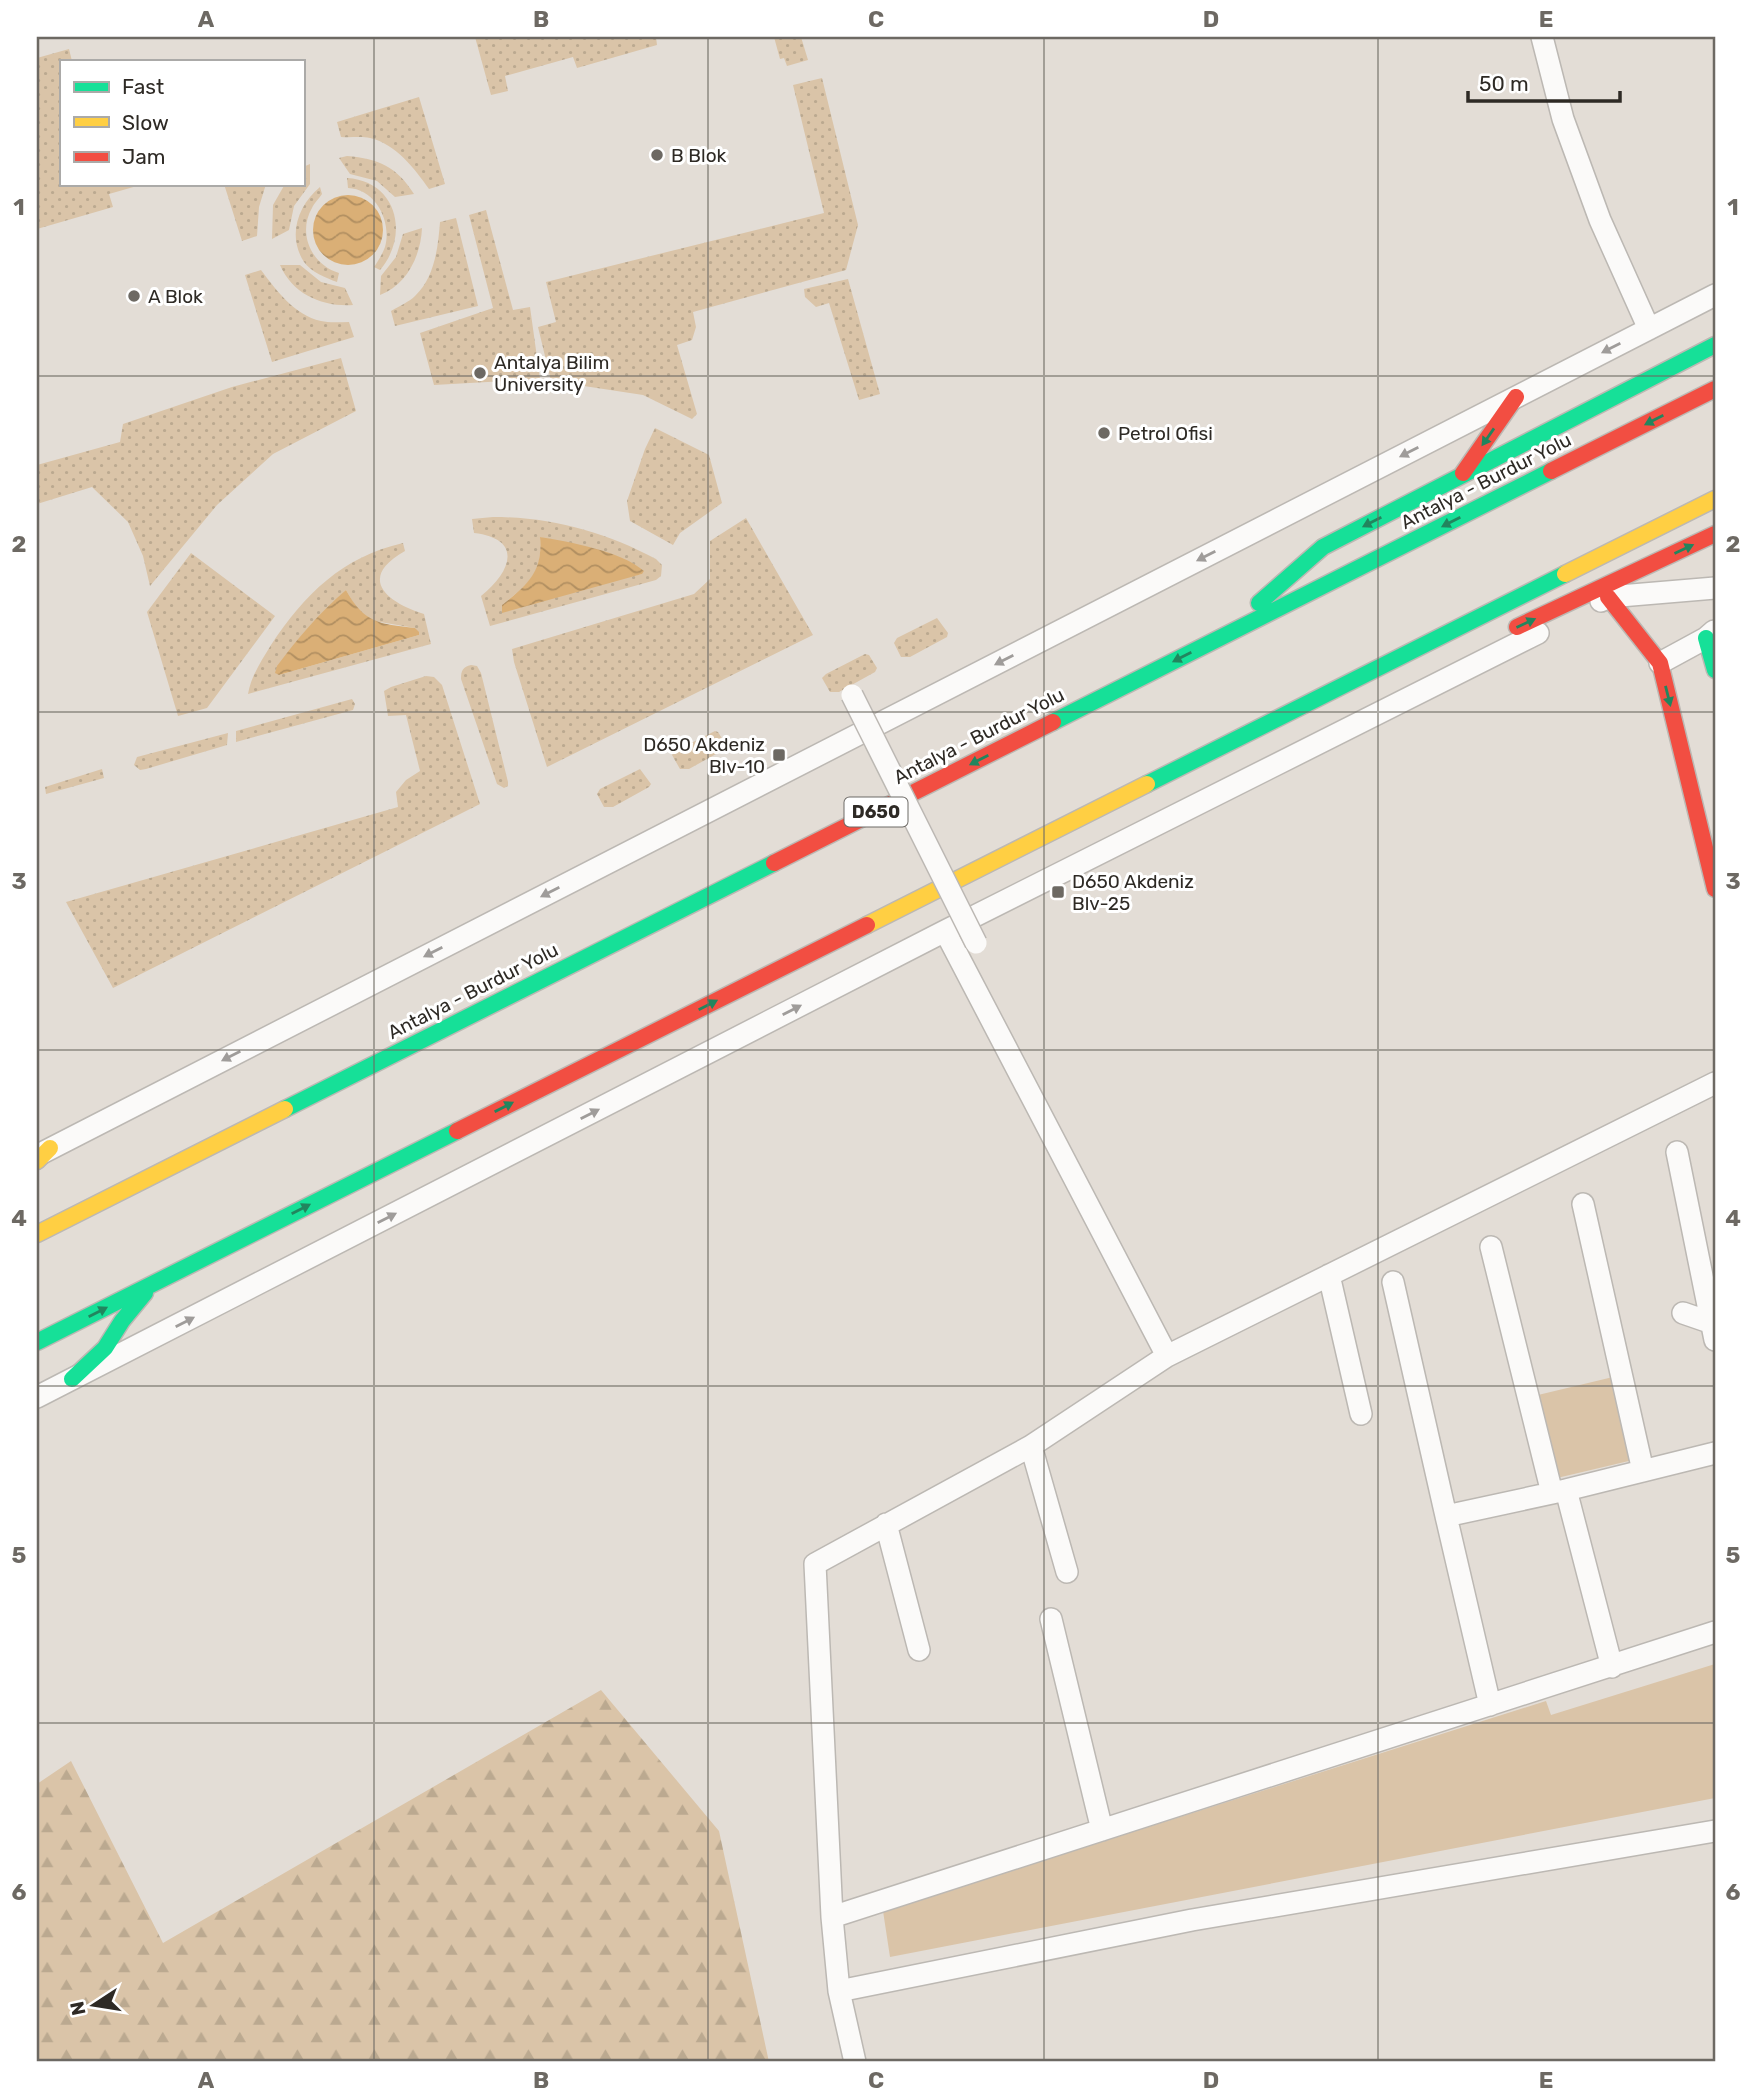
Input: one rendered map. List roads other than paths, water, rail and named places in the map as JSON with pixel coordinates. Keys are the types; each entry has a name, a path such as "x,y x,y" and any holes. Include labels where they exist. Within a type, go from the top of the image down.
{"main road":[{"path":"1216,640 1323,547 1715,345"},
{"name":"Antalya - Burdur Yolu","path":"37,1234 1715,389"},
{"path":"1461,476 1516,397"},
{"path":"37,1342 1715,499"},
{"path":"1467,650 1715,534"},
{"path":"1608,597 1660,663 1715,889"},
{"path":"1711,634 1715,670"},
{"path":"1017,850 1109,819 1171,790"},
{"path":"72,1380 105,1348 122,1321 153,1284"}],"street":[{"path":"1542,37 1568,132 1600,220 1649,329"},
{"path":"41,1155 1715,295"},
{"path":"37,1397 945,931 1608,597 1715,588"},
{"path":"1660,663 1711,634"},
{"path":"852,695 976,943"},
{"path":"945,931 1167,1356"},
{"path":"855,2062 839,1991 832,1917 815,1564 1031,1446 1167,1356 1715,1083"},
{"path":"1677,1153 1709,1279 1714,1332"},
{"path":"1583,1204 1643,1471"},
{"path":"1491,1247 1559,1491 1612,1667"},
{"path":"1329,1275 1361,1413"},
{"path":"1393,1282 1490,1705"},
{"path":"1683,1313 1714,1332"},
{"path":"1031,1446 1067,1572"},
{"path":"1446,1516 1715,1453"},
{"path":"886,1524 919,1650"},
{"path":"1051,1619 1102,1830"},
{"path":"832,1917 1715,1632"},
{"path":"839,1991 1192,1920 1715,1831"}],"water":[{"path":"348,195 373,205 383,230 373,255 348,265 323,255 313,230 323,205"},
{"path":"540,537 609,553 644,571 642,574 502,613 502,605 526,583 536,568"},
{"path":"346,590 359,609 374,620 415,628 419,635 279,675 275,673 277,666 301,636"}],"place":[{"name":"B Blok","path":"657,155"},
{"name":"A Blok","path":"134,296"},
{"name":"Antalya Bilim University","path":"480,373"},
{"name":"Petrol Ofisi","path":"1104,433"},
{"name":"D650 Akdeniz Blv-10","path":"779,755"},
{"name":"D650 Akdeniz Blv-25","path":"1058,892"}]}
